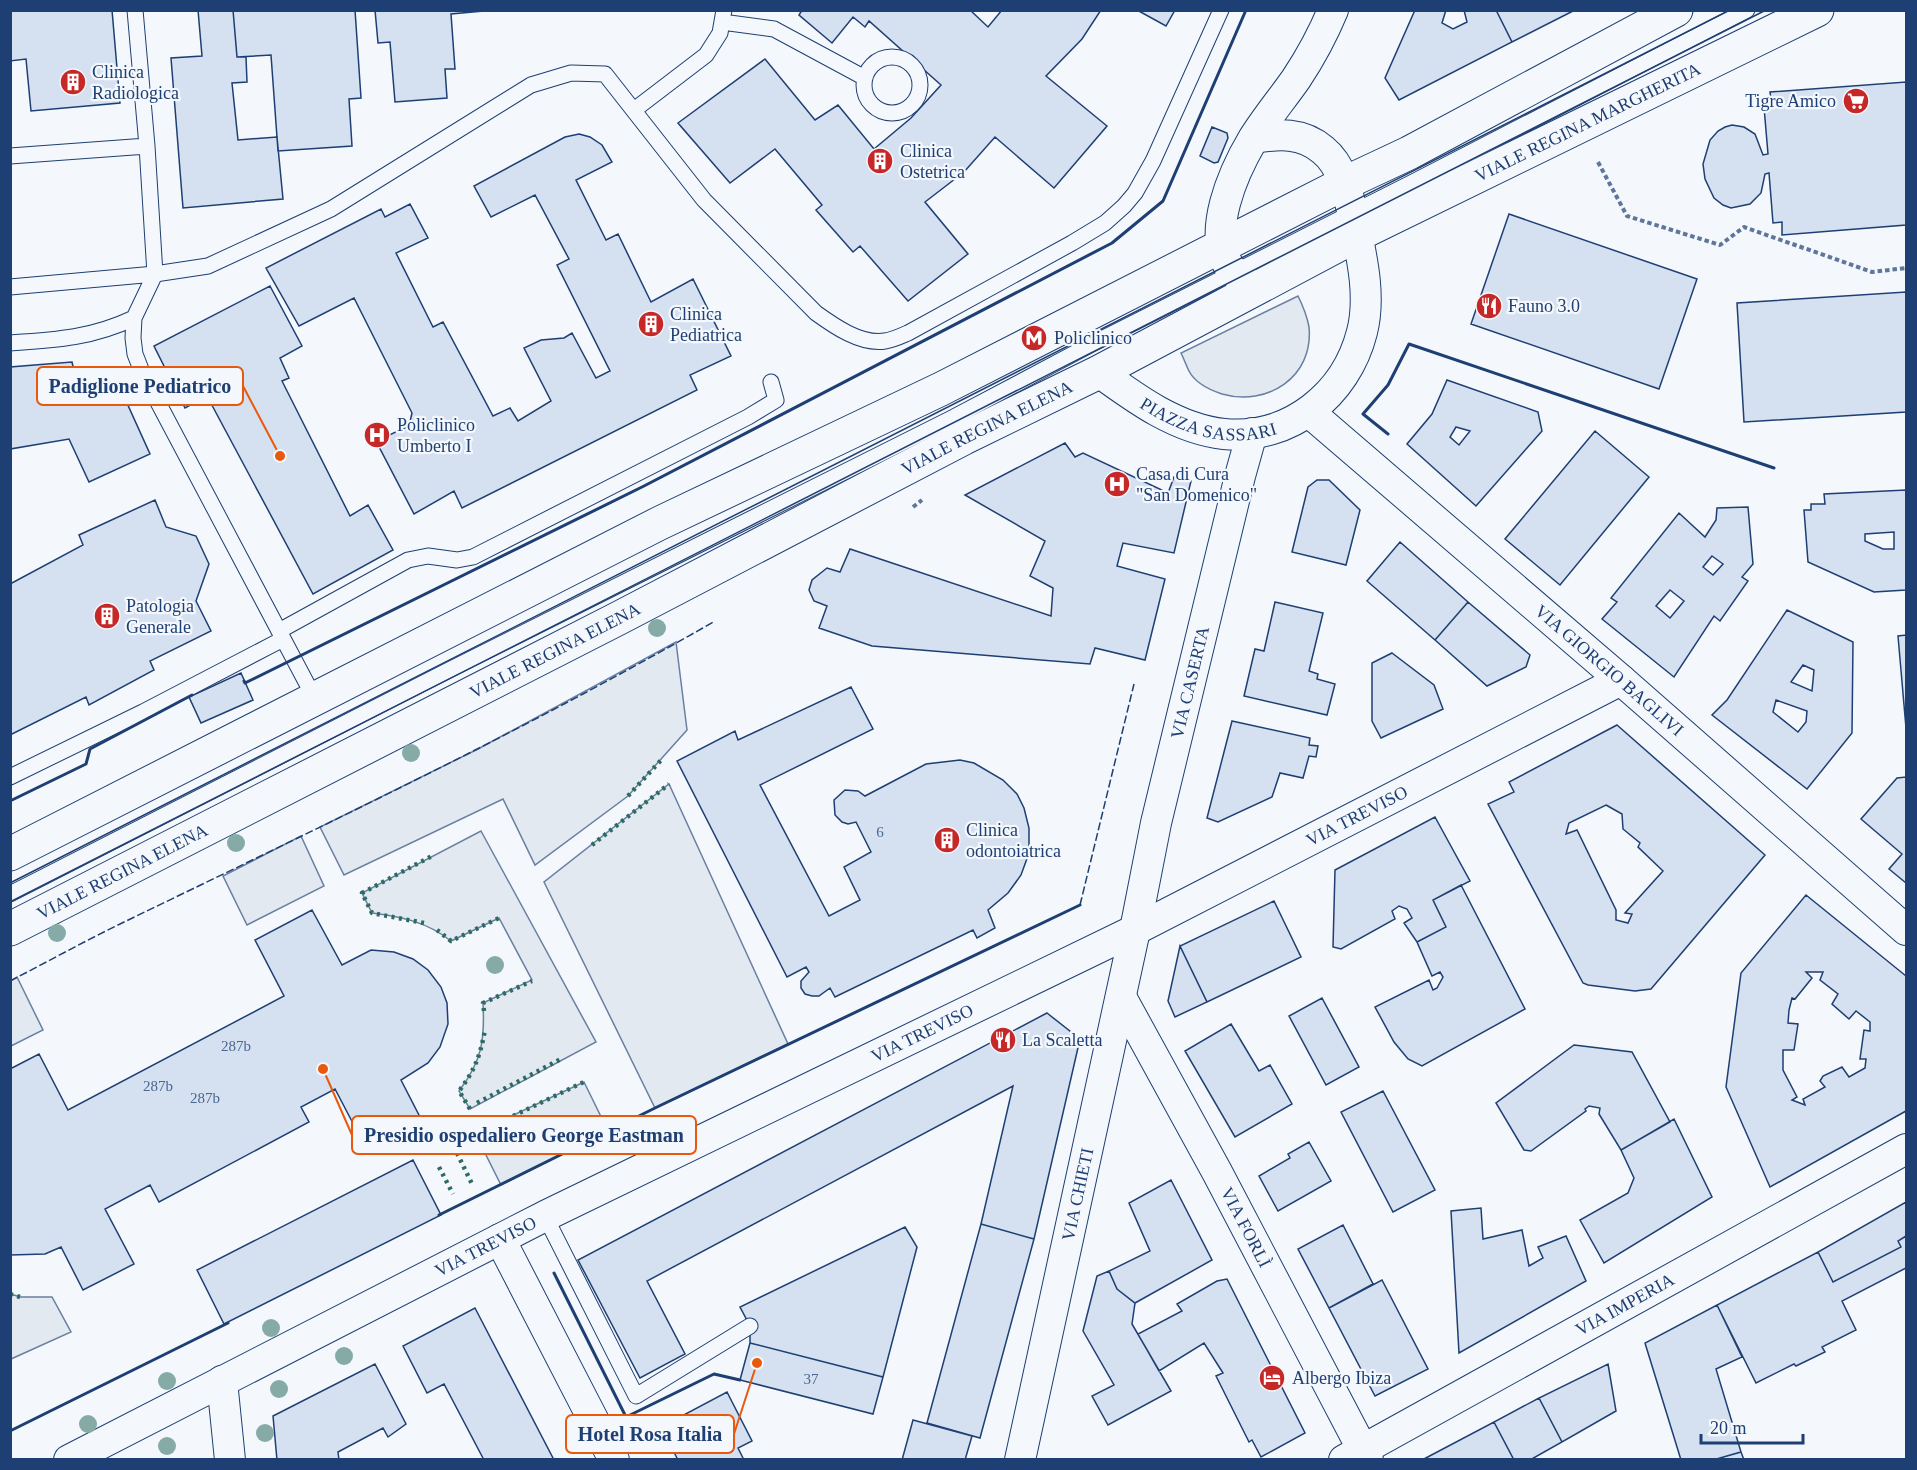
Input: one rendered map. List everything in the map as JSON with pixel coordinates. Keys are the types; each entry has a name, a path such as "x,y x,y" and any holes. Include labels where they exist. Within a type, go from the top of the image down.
{"main road":[{"path":"1091,344 1351,210 1409,153 1676,10"},
{"name":"VIALE REGINA MARGHERITA","path":"1351,210 1817,10"},
{"path":"10,854 660,523 941,389 1091,344 1351,210"},
{"name":"VIALE REGINA ELENA","path":"10,929 619,618 964,438 1091,344"}],"street":[{"path":"1238,268 1221,231 1225,206 1239,165 1254,138 1297,78 1333,10"},
{"name":"PIAZZA SASSARI","path":"1091,344 1136,399 1170,417 1215,432 1252,434 1282,427 1319,405 1345,371 1362,331 1365,285 1351,210 1332,160 1323,150 1309,141 1292,135 1281,134 1254,138"},
{"name":"VIA GIORGIO BAGLIVI","path":"1309,412 1621,680 1906,930"},
{"name":"VIA CASERTA","path":"1135,930 1159,812 1239,476 1252,434"},
{"name":"VIA TREVISO","path":"69,1460 546,1216 1135,930 1621,680"},
{"name":"VIA CHIETI","path":"1020,1460 1135,930"},
{"name":"VIA FORLÌ","path":"1121,997 1217,1172 1358,1456"},
{"name":"VIA IMPERIA","path":"1358,1456 1906,1149"},
{"path":"501,1239 614,1460"},
{"path":"222,1381 230,1460"}],"lane":[{"path":"135,10 155,274 134,318 135,354 142,372 315,699"},
{"path":"10,287 155,274 208,266 331,209 531,85 571,73 604,74 704,200 816,313 834,326 853,334 875,341 885,341 908,333 1072,243 1105,223 1124,206 1135,193 1168,130 1221,10"},
{"name":"VIALE REGINA MARGHERITA","path":"1351,210 1747,10"},
{"path":"634,110 706,55 720,33 723,16 774,29 865,78"},
{"path":"10,156 147,146"},
{"path":"10,344 90,335 134,318"},
{"name":"VIALE REGINA ELENA","path":"10,894 447,671 954,417 1091,344"},
{"path":"10,777 143,712 281,635 408,560 428,556 456,560 473,556 748,417 776,400 771,382"},
{"path":"546,1216 636,1395 750,1326"}],"path":[{"path":"1598,162 1627,216 1720,245 1744,227 1872,272 1906,268"}],"shaded area":[{"path":"1298,296 1309,327 1309,345 1296,374 1284,384 1271,392 1239,397 1213,390 1192,375 1181,353"},
{"path":"676,642 687,730 628,796 535,865 503,799 344,875 320,827 478,749"},
{"path":"669,784 788,1044 655,1108 544,882"},
{"path":"481,831 596,1042 470,1109 459,1091 473,1070 480,1050 483,1003 532,980 499,918 451,941 433,929 414,921 372,913 362,893"},
{"path":"301,836 324,886 247,925 223,876"},
{"path":"17,977 43,1030 11,1046 11,981"},
{"path":"584,1082 608,1131 501,1185 475,1133"},
{"path":"11,1294 20,1297 52,1297 71,1332 11,1359"}],"building":[{"name":"Clinica Radiologica","path":"10,10 112,10 120,103 31,111 26,59 10,61"},
{"path":"198,10 233,10 237,57 246,57 247,82 232,83 238,140 277,137 283,199 183,208 171,58 202,56"},
{"path":"233,10 355,10 361,98 349,99 352,146 278,151 271,55 237,57"},
{"path":"375,10 495,10 451,14 455,69 445,69 447,98 395,102 390,42 378,43"},
{"name":"Clinica Ostetrica","path":"802,10 970,10 988,27 1002,10 1101,10 1082,39 1046,76 1107,126 1054,188 995,137 964,172 925,202 968,254 908,301 860,246 853,252 816,210 822,205 775,149 730,183 678,123 765,59 815,120 838,105 874,149 911,118 941,85 869,21 865,27 853,17 832,43 799,15"},
{"path":"1137,10 1175,10 1166,26"},
{"path":"1415,10 1446,10 1442,23 1453,29 1467,22 1464,10 1496,10 1512,42 1399,100 1385,78"},
{"path":"1496,10 1575,10 1512,42"},
{"path":"1906,82 1906,225 1782,235 1782,222 1773,223 1769,173 1765,174 1761,193 1750,204 1731,208 1714,198 1705,179 1703,164 1710,140 1725,127 1732,125 1744,127 1755,134 1763,155 1768,154 1764,107 1772,106 1770,92"},
{"path":"1212,127 1227,133 1228,138 1218,162 1214,163 1200,156"},
{"name":"Clinica Pediatrica","path":"579,134 590,137 602,145 612,162 576,180 606,240 618,234 651,302 693,279 731,356 690,375 697,390 462,508 454,491 414,514 376,441 409,426 412,413 354,298 299,326 266,268 381,209 385,217 410,204 428,238 396,253 433,327 443,322 493,416 510,408 518,421 551,401 524,348 541,340 564,338 572,333 596,378 610,371 557,265 569,259 535,195 491,217 474,186 565,137"},
{"path":"1509,214 1697,279 1659,389 1471,324"},
{"path":"270,286 302,346 280,358 289,378 282,381 350,516 368,505 393,550 313,594 207,396 185,408 154,346"},
{"path":"1906,292 1906,412 1744,422 1737,303"},
{"path":"72,362 74,371 106,367 109,394 121,390 150,454 89,482 69,439 10,449 10,367"},
{"path":"1447,380 1538,412 1542,431 1476,506 1407,444 1432,414","holes":["1456,427 1470,431 1459,445 1450,437"]},
{"path":"1595,431 1649,477 1560,585 1505,539"},
{"path":"1065,443 1075,457 1083,453 1168,493 1174,477 1191,481 1174,553 1123,543 1117,566 1165,579 1145,660 1095,648 1090,664 872,646 819,628 827,606 814,601 809,590 812,580 827,568 840,572 850,549 1051,616 1053,588 1030,576 1045,541 965,495"},
{"path":"1317,480 1329,480 1360,510 1346,565 1292,552 1308,487"},
{"path":"1906,490 1906,590 1874,592 1808,562 1804,510 1811,510 1811,504 1825,504 1824,494","holes":["1894,532 1894,549 1883,549 1865,541 1865,534"]},
{"name":"Patologia Generale","path":"155,500 166,527 196,536 209,564 196,601 211,631 150,661 154,670 89,705 86,697 10,735 10,584 83,545 79,535"},
{"path":"1748,507 1753,564 1742,577 1748,581 1720,621 1714,616 1674,677 1602,619 1617,602 1611,598 1679,513 1705,537 1716,520 1717,508","holes":["1712,556 1723,564 1713,575 1703,567","1670,590 1684,601 1670,618 1656,606"]},
{"path":"1400,542 1468,602 1435,640 1367,581"},
{"path":"1275,602 1323,613 1309,671 1318,674 1317,679 1335,684 1327,715 1244,696 1255,649 1264,651"},
{"path":"1468,602 1530,655 1526,667 1487,686 1435,640"},
{"path":"1787,610 1853,642 1852,733 1807,789 1712,715 1727,700","holes":["1803,665 1814,670 1812,691 1791,682","1776,700 1807,711 1806,722 1798,732 1773,712"]},
{"path":"1906,635 1906,728 1898,636"},
{"path":"1392,653 1434,685 1443,709 1381,738 1372,721 1372,663"},
{"path":"241,673 253,700 201,723 189,697"},
{"name":"Clinica odontoiatrica","path":"851,687 873,729 760,785 829,916 860,900 844,867 871,852 856,822 848,824 842,822 835,815 834,800 845,790 858,791 865,796 926,764 960,760 974,763 1003,780 1017,794 1024,808 1029,828 1029,853 1021,875 1008,893 988,910 995,928 977,938 973,930 835,997 830,988 819,996 812,996 805,994 801,988 801,981 809,972 806,967 787,977 677,761 735,731 738,740"},
{"path":"1232,721 1310,738 1309,745 1318,746 1316,757 1309,756 1303,778 1280,773 1272,797 1218,822 1207,818"},
{"path":"1617,725 1765,855 1651,989 1635,991 1588,985 1583,983 1488,804 1514,792 1509,782","holes":["1606,805 1622,814 1623,829 1640,843 1638,847 1663,871 1625,913 1632,914 1628,923 1616,920 1616,910 1577,830 1566,834 1569,823"]},
{"path":"1906,777 1906,883 1889,869 1902,854 1861,819 1897,778"},
{"path":"1435,817 1470,881 1433,900 1446,927 1417,942 1404,923 1412,918 1407,909 1399,906 1392,911 1395,919 1341,949 1333,947 1335,870"},
{"path":"1461,885 1525,1009 1422,1066 1408,1059 1394,1042 1375,1007 1429,980 1433,990 1437,988 1443,977 1440,972 1432,976 1417,942 1446,927 1433,900"},
{"path":"1806,895 1906,976 1906,1111 1770,1187 1726,1087 1741,973","holes":["1806,972 1823,972 1820,980 1838,994 1832,1004 1849,1019 1856,1011 1870,1022 1870,1031 1864,1030 1860,1059 1866,1059 1865,1068 1849,1077 1842,1067 1823,1076 1820,1081 1825,1087 1803,1099 1805,1105 1792,1100 1797,1097 1783,1070 1783,1050 1794,1050 1798,1024 1788,1023 1792,998 1795,999 1812,978"]},
{"path":"1274,901 1301,957 1207,1002 1180,946"},
{"path":"312,910 342,965 371,950 394,952 413,959 428,970 441,987 447,1003 448,1024 440,1047 428,1063 401,1080 422,1121 367,1150 335,1089 301,1107 309,1122 159,1202 150,1185 105,1209 134,1264 83,1290 61,1247 45,1254 10,1255 10,1069 39,1054 68,1110 284,996 255,940"},
{"path":"1180,946 1207,1002 1175,1017 1168,1001"},
{"path":"1322,998 1359,1067 1326,1085 1289,1016"},
{"path":"1047,1013 1080,1039 1034,1239 981,1224 1013,1086 647,1281 685,1354 640,1378 578,1260"},
{"path":"1231,1024 1259,1071 1270,1065 1292,1104 1235,1137 1185,1051"},
{"path":"1574,1045 1632,1052 1670,1122 1621,1150 1599,1114 1600,1108 1589,1106 1585,1109 1586,1111 1531,1151 1524,1150 1496,1103"},
{"path":"1383,1091 1435,1190 1393,1212 1341,1112"},
{"path":"1674,1119 1712,1197 1604,1263 1580,1220 1628,1193 1634,1178 1621,1150"},
{"path":"1309,1142 1331,1181 1278,1211 1259,1176 1290,1158 1288,1154"},
{"path":"413,1160 441,1215 224,1324 197,1270"},
{"path":"1171,1180 1212,1260 1135,1303 1117,1289 1109,1271 1150,1251 1129,1203"},
{"path":"1906,1202 1906,1236 1898,1241 1901,1247 1833,1282 1818,1252"},
{"path":"1481,1208 1483,1239 1522,1230 1529,1266 1543,1258 1538,1247 1566,1236 1586,1281 1459,1353 1451,1211"},
{"path":"981,1224 1034,1239 980,1438 927,1423"},
{"path":"1343,1225 1373,1284 1329,1308 1298,1249"},
{"path":"905,1227 917,1247 883,1377 750,1343 750,1326 740,1307"},
{"path":"1906,1236 1906,1268 1842,1301 1856,1330 1822,1347 1825,1352 1756,1383 1717,1305 1818,1252 1833,1282 1901,1247 1898,1241"},
{"path":"1109,1271 1117,1289 1135,1303 1132,1324 1171,1391 1108,1425 1092,1396 1114,1385 1083,1331 1097,1276"},
{"path":"1227,1279 1305,1433 1261,1457 1252,1440 1249,1442 1216,1376 1223,1373 1204,1343 1159,1371 1138,1334 1182,1311 1177,1304 1217,1281"},
{"path":"1382,1280 1428,1369 1375,1396 1329,1308"},
{"path":"1717,1305 1742,1357 1716,1369 1741,1452 1713,1460 1681,1460 1645,1343"},
{"path":"475,1308 554,1460 484,1460 444,1384 427,1393 403,1346"},
{"path":"750,1343 883,1377 873,1414 740,1380"},
{"path":"375,1364 406,1424 388,1437 383,1428 338,1452 339,1460 277,1460 273,1416"},
{"path":"1608,1364 1616,1411 1562,1442 1539,1398"},
{"path":"727,1392 752,1441 738,1448 744,1460 678,1460 661,1427"},
{"path":"1539,1398 1562,1442 1530,1460 1514,1460 1494,1422"},
{"path":"913,1420 972,1436 965,1460 902,1460"},
{"path":"1494,1422 1514,1460 1422,1460"},
{"path":"1741,1452 1744,1460 1713,1460"}],"tram line":[{"path":"10,883 1730,10"},
{"path":"10,902 1766,10"}],"hedge":[{"path":"628,796 662,759"},
{"path":"592,845 669,784"},
{"path":"424,923 372,913 362,893 432,856"},
{"path":"437,930 451,941 499,918"},
{"path":"484,1011 483,1003 532,981"},
{"path":"470,1109 459,1091 476,1062 485,1030"},
{"path":"477,1103 561,1059"},
{"path":"486,1129 584,1082"},
{"path":"457,1153 473,1186"},
{"path":"439,1167 453,1194"},
{"path":"10,1294 20,1297"}],"fence":[{"path":"10,981 106,931 495,740 715,621"},
{"path":"1080,905 1134,684"}],"wall":[{"path":"244,681 245,683 644,486 1112,243 1163,201 1246,10"},
{"path":"1388,434 1363,414 1388,385 1409,344 1774,468"},
{"path":"10,801 86,764 90,749 192,695"},
{"path":"439,1215 655,1108 1080,905"},
{"path":"554,1273 626,1417 714,1374 740,1380"},
{"path":"10,1431 228,1323"}],"place":[{"name":"Clinica Radiologica","path":"73,82"},
{"name":"Tigre Amico","path":"1856,101"},
{"name":"Clinica Ostetrica","path":"880,161"},
{"name":"Fauno 3.0","path":"1489,306"},
{"name":"Clinica Pediatrica","path":"651,324"},
{"name":"Policlinico","path":"1034,338"},
{"name":"Policlinico Umberto I","path":"377,435"},
{"name":"Padiglione Pediatrico","path":"280,456"},
{"name":"Casa di Cura \"San Domenico\"","path":"1117,484"},
{"name":"Patologia Generale","path":"107,616"},
{"name":"Clinica odontoiatrica","path":"947,840"},
{"name":"La Scaletta","path":"1003,1040"},
{"name":"Presidio ospedaliero George Eastman","path":"323,1069"},
{"name":"Hotel Rosa Italia","path":"757,1363"},
{"name":"Albergo Ibiza","path":"1272,1378"}]}
